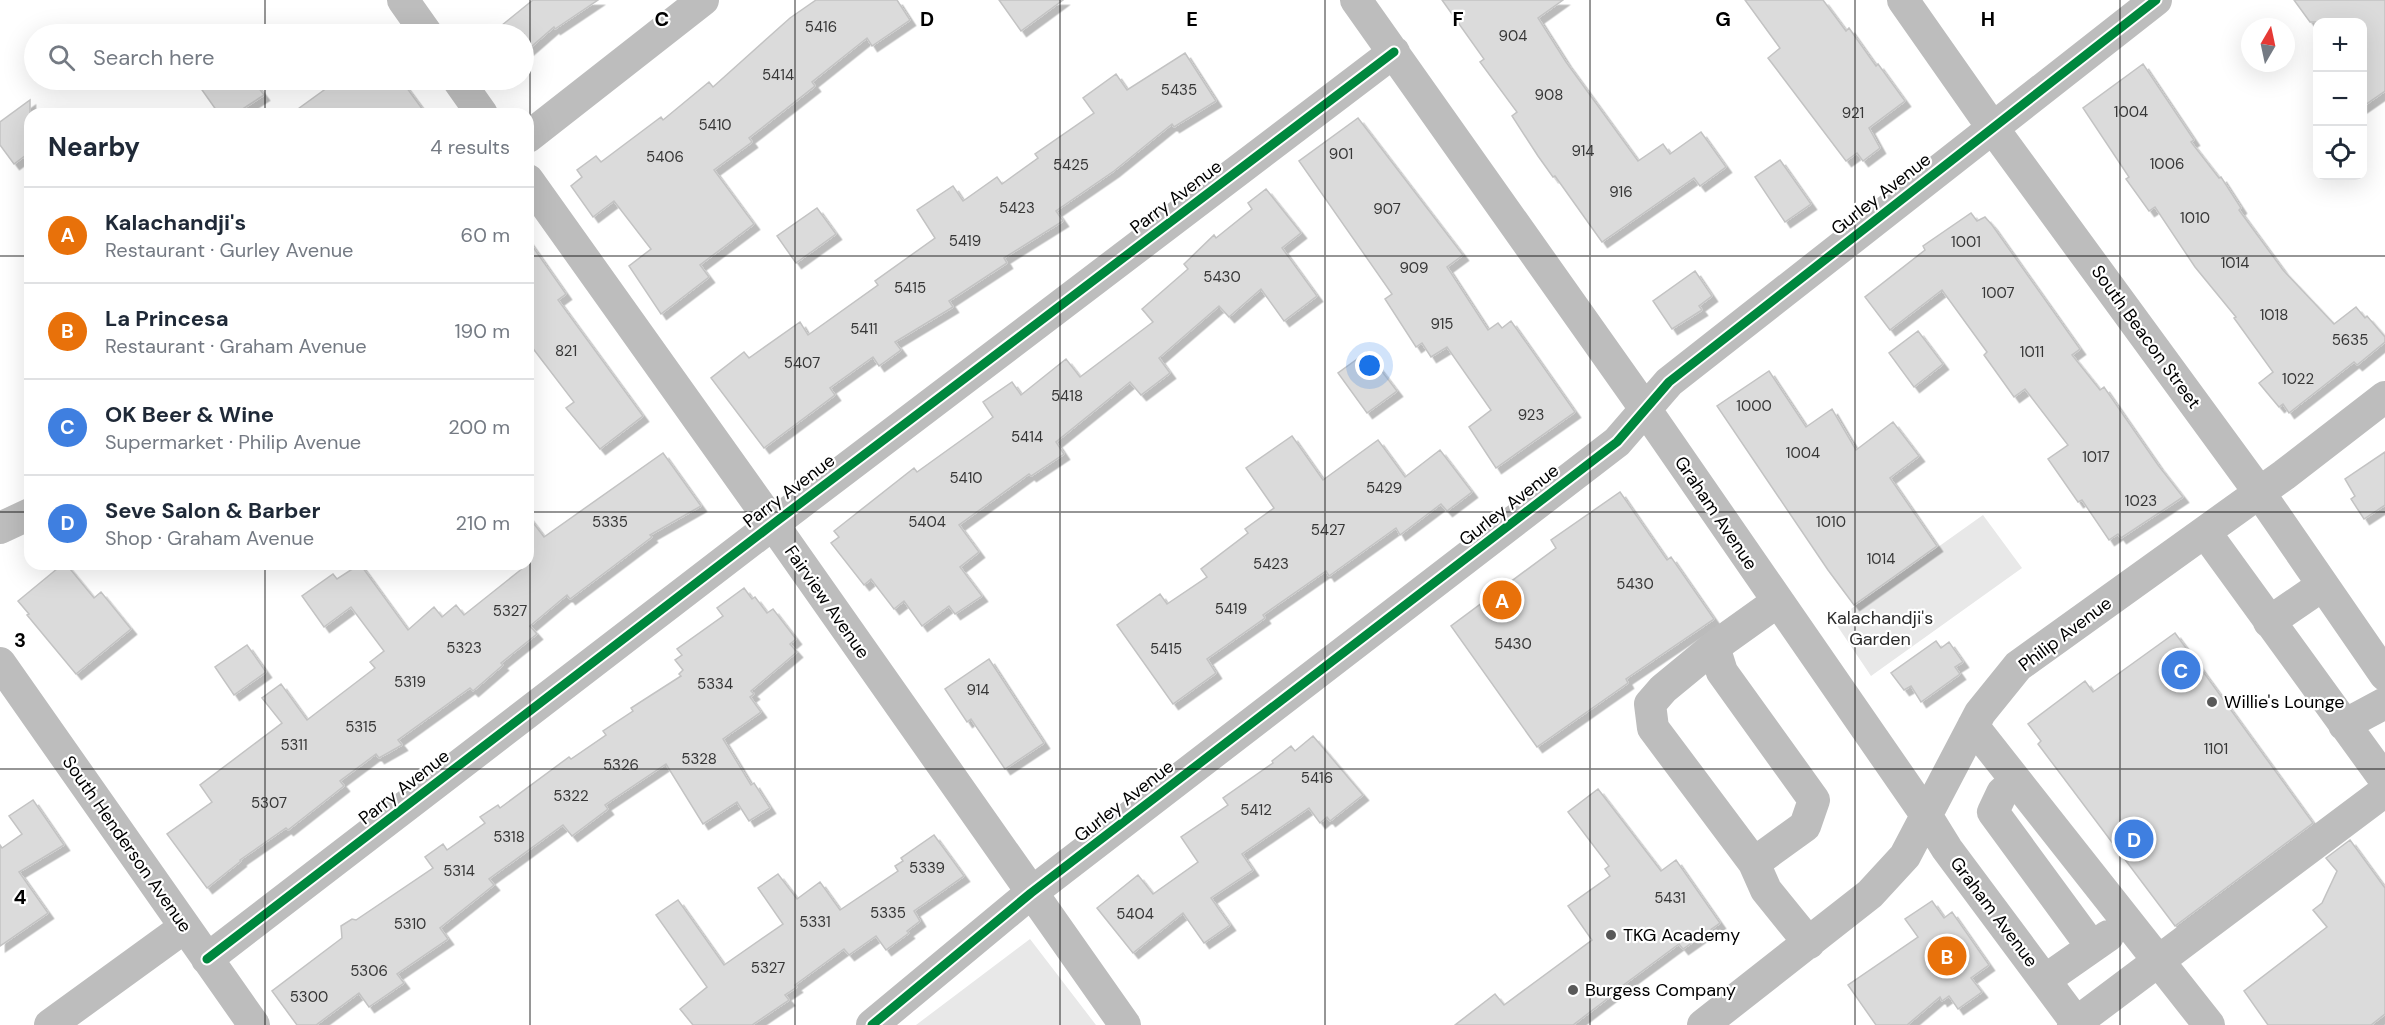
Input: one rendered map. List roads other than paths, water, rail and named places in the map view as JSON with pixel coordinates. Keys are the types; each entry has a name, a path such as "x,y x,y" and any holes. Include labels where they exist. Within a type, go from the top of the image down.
{"street":[{"path":"403,0 420,24"},
{"path":"534,131 703,0"},
{"name":"Graham Avenue","path":"1356,0 1646,410 1926,815 1947,849 2076,1024"},
{"name":"South Beacon Street","path":"1904,0 1992,127 2259,492 2385,675"},
{"name":"Gurley Avenue","path":"872,1025 1031,893 1617,442 1669,382 2156,0"},
{"name":"Parry Avenue","path":"207,959 773,524 1394,52"},
{"path":"465,90 478,108"},
{"name":"Fairview Avenue","path":"534,188 1125,1025"},
{"name":"Philip Avenue","path":"1703,1025 1870,894 1905,856 1980,713 2018,666 2205,532 2385,397"},
{"path":"0,528 24,517"},
{"path":"2205,532 2385,780"},
{"path":"2269,622 2323,585"},
{"path":"1777,602 1714,647 1663,689 1650,704 1653,728 1754,863 1766,890 1809,942"},
{"path":"1714,647 1722,672 1814,800 1805,826 1754,863"},
{"name":"South Henderson Avenue","path":"0,663 254,1025"},
{"path":"2344,725 2385,703"},
{"path":"1973,726 2209,1025"},
{"path":"2016,781 2002,793 1993,812 2092,947"},
{"path":"2076,1024 2157,960 2385,791"},
{"path":"2044,980 2127,923"},
{"path":"50,1025 185,927"}],"place":[{"name":"Kalachandji's","path":"1502,600"},
{"name":"OK Beer & Wine","path":"2181,670"},
{"name":"Willie's Lounge","path":"2212,702"},
{"name":"Seve Salon & Barber","path":"2134,839"},
{"name":"TKG Academy","path":"1611,935"},
{"name":"La Princesa","path":"1947,956"},
{"name":"Burgess Company","path":"1573,990"}],"park label":[{"name":"Kalachandji's Garden","path":"1880,628"}]}
